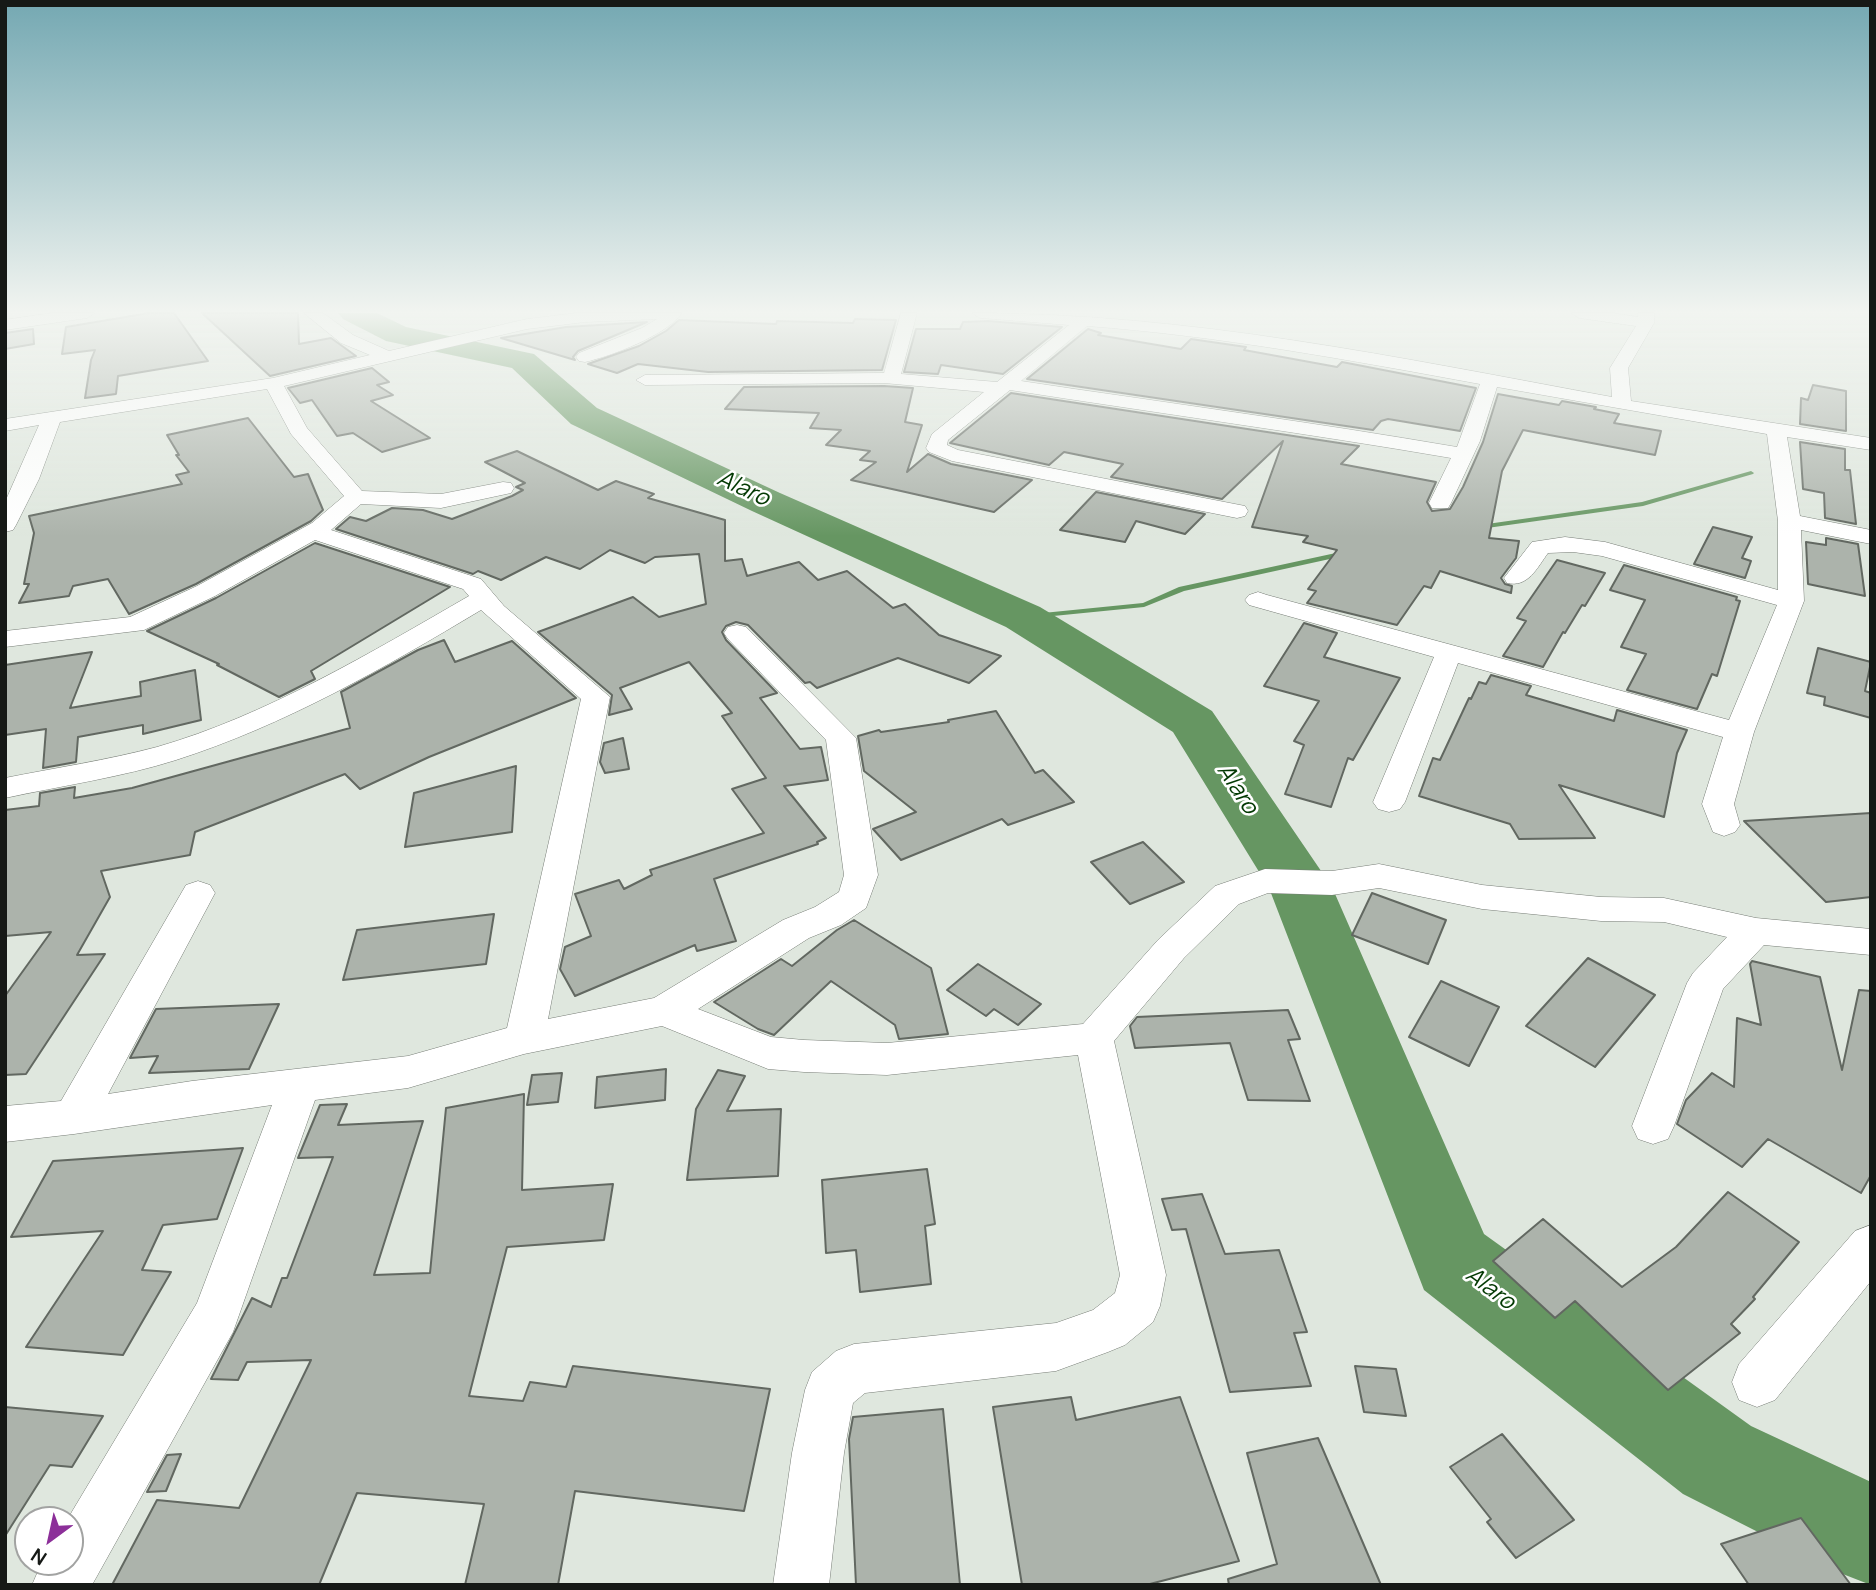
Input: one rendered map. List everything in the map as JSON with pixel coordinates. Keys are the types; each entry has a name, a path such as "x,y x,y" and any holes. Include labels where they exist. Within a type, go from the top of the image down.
{"street":[{"path":"5,425 246,387"},
{"path":"275,387 298,430 356,497"},
{"path":"1003,387 939,439 936,448 951,455 1237,511"},
{"path":"1012,387 1301,426 1463,454"},
{"path":"1440,503 1463,454 1487,387"},
{"path":"1528,387 1622,405 1871,444"},
{"path":"1621,387 1622,405"},
{"path":"5,525 28,479 52,418"},
{"path":"1724,825 1718,804 1740,732 1791,601 1789,520 1776,429"},
{"path":"5,639 135,624 206,591 313,532 356,497 441,501 503,488"},
{"path":"1789,520 1871,537"},
{"path":"313,532 472,583 495,611 596,697 524,1040"},
{"path":"1516,578 1540,547 1554,544 1579,545 1605,549 1791,601"},
{"path":"5,788 164,754 246,724 369,665 484,598"},
{"path":"1258,600 1740,732"},
{"path":"5,1124 408,1072 524,1040 664,1011 796,929 828,916 854,899 861,875 841,738 737,633"},
{"path":"1389,802 1449,652"},
{"path":"664,1011 768,1052 804,1056 887,1059 1094,1038 1171,949 1227,895 1265,881 1332,883 1380,876 1482,897 1601,909 1664,909 1756,931 1871,942"},
{"path":"74,1117 198,893"},
{"path":"1653,1126 1706,983 1726,959 1756,931"},
{"path":"802,1585 818,1453 830,1390 854,1369 1056,1347 1108,1328 1136,1306 1143,1275 1094,1038"},
{"path":"60,1585 216,1316 299,1087"},
{"path":"1757,1382 1871,1246"}],"building":[{"path":"87,387 117,387 116,394 85,398"},
{"path":"381,387 393,395 371,401 430,438 382,452 353,433 337,436 312,400 300,403 288,388"},
{"path":"744,387 913,388 905,422 922,425 907,472 928,454 951,464 1032,480 994,512 851,480 876,462 860,460 870,451 826,445 841,430 810,428 819,413 725,409"},
{"path":"1083,387 1476,388 1460,431 1388,419 1381,421 1373,430"},
{"path":"1812,387 1846,391 1846,431 1800,424 1801,398 1808,400"},
{"path":"1011,393 1359,446 1341,464 1436,482 1427,502 1432,511 1450,509 1463,487 1483,442 1498,394 1559,405 1562,401 1596,407 1594,409 1619,414 1614,423 1661,431 1655,455 1523,430 1502,471 1489,538 1519,541 1516,558 1501,578 1505,584 1512,586 1511,593 1440,571 1431,588 1424,586 1397,625 1307,603 1316,591 1308,589 1337,550 1303,542 1308,536 1252,527 1283,441 1222,499 1111,477 1123,464 1064,452 1049,465 950,443"},
{"path":"248,418 294,477 308,474 323,510 311,521 196,584 129,614 108,579 73,586 69,596 19,603 29,584 24,584 34,533 29,516 182,484 176,475 189,472 176,455 179,455 167,435"},
{"path":"1800,442 1845,449 1845,470 1850,470 1856,524 1825,518 1824,493 1803,489"},
{"path":"517,451 598,490 616,481 654,494 648,498 725,520 725,561 742,559 747,576 799,562 818,580 847,571 893,608 905,604 939,635 1001,656 969,683 898,658 817,688 810,682 805,683 748,625 736,622 726,626 722,632 726,640 777,693 760,698 800,749 821,747 828,780 784,786 826,838 817,842 818,844 714,879 736,941 697,951 695,945 575,996 560,969 565,947 591,936 575,894 619,880 624,889 652,875 650,870 764,833 732,789 766,778 722,716 732,713 689,662 620,688 632,709 609,715 612,695 538,632 633,597 659,617 706,604 699,554 655,557 645,563 610,550 580,569 546,557 501,580 478,571 473,574 336,529 350,517 366,521 392,508 423,510 452,519 512,496 523,490 516,487 525,483 485,462"},
{"path":"1096,492 1205,514 1185,534 1136,521 1125,542 1060,530"},
{"path":"1713,527 1752,537 1742,558 1751,561 1745,578 1694,564"},
{"path":"1826,538 1858,544 1865,596 1808,584 1806,542 1826,545"},
{"path":"315,543 450,587 311,671 315,679 279,697 217,665 219,664 147,631 216,598"},
{"path":"1557,560 1605,573 1585,606 1582,605 1565,633 1563,632 1543,667 1503,656 1526,621 1517,618"},
{"path":"1624,565 1737,597 1736,600 1740,601 1717,676 1712,674 1697,709 1627,690 1646,654 1621,647 1645,600 1610,590"},
{"path":"1304,623 1337,633 1324,657 1400,678 1353,760 1348,758 1331,807 1285,794 1304,745 1294,741 1319,701 1264,686"},
{"path":"444,640 455,662 512,641 576,698 429,757 360,789 345,774 195,832 190,855 101,871 110,897 77,955 105,954 26,1074 5,1075 5,996 51,932 5,936 5,810 39,806 40,793 75,787 74,798 132,788 350,728 341,692 418,650"},
{"path":"1818,648 1871,662 1865,691 1871,693 1871,718 1824,705 1825,697 1807,693"},
{"path":"92,652 70,708 141,696 140,682 195,670 201,720 143,734 143,725 78,737 76,762 43,768 46,729 5,735 5,665"},
{"path":"1491,675 1531,686 1526,695 1614,721 1617,710 1687,730 1677,753 1664,817 1559,785 1595,838 1519,839 1510,824 1419,796 1433,758 1440,760 1469,698 1471,699 1479,682 1486,684"},
{"path":"996,711 1035,773 1043,770 1074,802 1008,825 1002,819 901,860 873,829 916,812 864,771 858,736 879,730 881,732 949,722 948,720"},
{"path":"623,738 629,769 605,773 600,762 604,743"},
{"path":"516,766 512,832 405,847 414,793"},
{"path":"1871,813 1871,897 1826,902 1744,821"},
{"path":"1143,842 1184,882 1130,904 1091,862"},
{"path":"1372,893 1446,920 1428,964 1352,935"},
{"path":"494,914 486,964 343,980 357,930"},
{"path":"854,920 931,968 948,1034 899,1039 895,1025 831,981 774,1035 758,1029 714,1002 781,959 792,966"},
{"path":"1588,958 1655,995 1595,1067 1526,1026"},
{"path":"1752,961 1820,977 1842,1070 1859,990 1871,991 1871,1175 1861,1193 1768,1139 1742,1167 1677,1124 1686,1100 1712,1073 1734,1087 1737,1018 1761,1025 1750,964"},
{"path":"978,964 1041,1004 1018,1025 994,1009 986,1016 947,990"},
{"path":"1441,981 1499,1007 1469,1066 1409,1037"},
{"path":"279,1004 249,1069 149,1073 158,1056 130,1058 156,1009"},
{"path":"1288,1010 1300,1039 1288,1040 1310,1101 1248,1100 1230,1043 1135,1048 1130,1026 1137,1017"},
{"path":"666,1069 665,1100 595,1108 597,1077"},
{"path":"718,1070 745,1076 727,1111 781,1109 778,1176 687,1180 696,1109"},
{"path":"562,1073 558,1102 527,1105 532,1075"},
{"path":"524,1094 522,1190 613,1184 604,1240 507,1247 469,1396 523,1401 530,1382 566,1387 573,1366 770,1389 744,1511 575,1491 558,1585 465,1585 484,1504 357,1493 319,1585 112,1585 157,1500 239,1508 311,1360 247,1362 238,1380 211,1379 252,1298 271,1307 282,1278 287,1278 333,1157 298,1158 320,1105 347,1104 338,1125 423,1121 374,1275 430,1273 446,1108"},
{"path":"243,1148 217,1219 163,1225 142,1270 171,1272 123,1355 26,1347 103,1231 11,1237 53,1161"},
{"path":"927,1169 935,1224 925,1226 931,1284 860,1292 856,1250 826,1253 822,1180"},
{"path":"1728,1192 1799,1242 1753,1297 1755,1299 1731,1324 1740,1333 1668,1390 1575,1301 1555,1318 1493,1261 1543,1219 1622,1287 1676,1247"},
{"path":"1202,1194 1225,1254 1279,1250 1307,1332 1294,1333 1311,1386 1230,1392 1186,1229 1172,1230 1162,1199"},
{"path":"1355,1366 1396,1369 1406,1416 1364,1412"},
{"path":"1071,1397 1076,1420 1180,1397 1239,1561 1146,1585 1022,1585 993,1407"},
{"path":"5,1407 103,1416 72,1467 50,1465 24,1506 14,1506 14,1522 5,1536"},
{"path":"943,1409 960,1585 856,1585 849,1439 853,1417"},
{"path":"1502,1434 1574,1520 1516,1558 1487,1522 1491,1519 1450,1467"},
{"path":"1318,1438 1381,1585 1229,1585 1228,1579 1277,1564 1247,1453"},
{"path":"181,1454 166,1491 147,1492 167,1455"},
{"path":"1801,1518 1851,1585 1749,1585 1721,1544"}],"waterway":[{"name":"Alaro","path":"552,387 584,416 766,502 1023,617 1193,722 1300,887 1454,1262 1717,1460 1871,1535"},
{"path":"1480,527 1643,504 1751,473"},
{"path":"1023,617 1144,605 1182,589 1345,553"}]}
